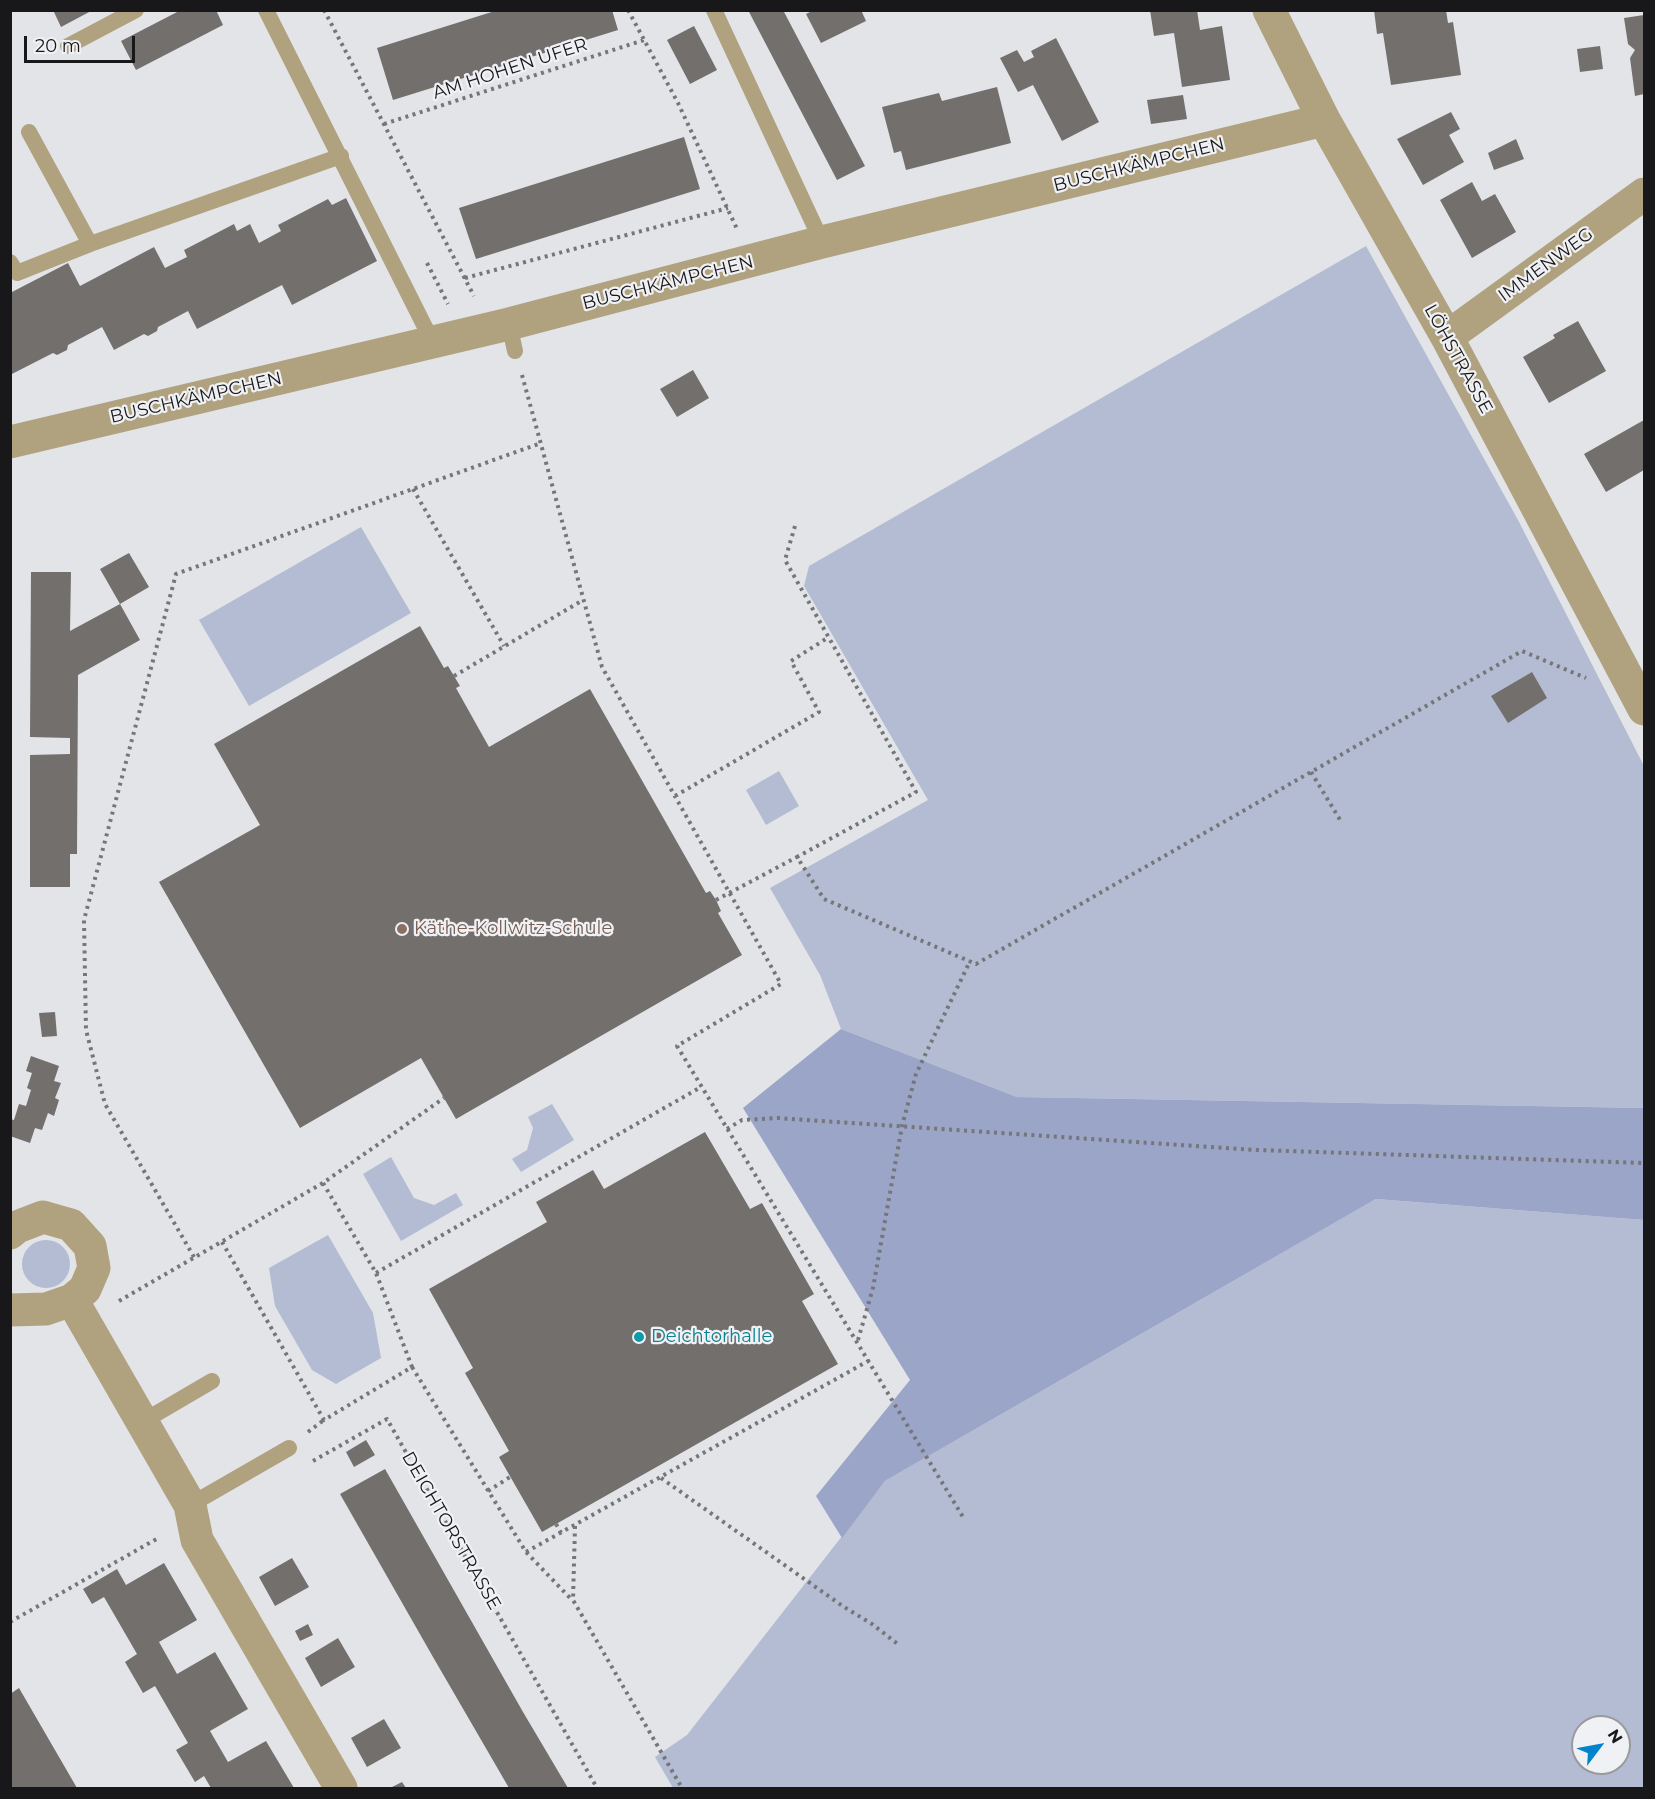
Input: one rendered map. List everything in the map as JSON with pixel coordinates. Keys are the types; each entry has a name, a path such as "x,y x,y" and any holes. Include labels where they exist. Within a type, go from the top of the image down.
{"street":[{"name":"LÖHSTRASSE","path":"1269,10 1324,120 1447,337 1644,709"},
{"name":"BUSCHKÄMPCHEN","path":"10,442 432,342 505,334 822,242 1324,120"},
{"name":"IMMENWEG","path":"1447,337 1644,194"},
{"path":"10,1233 24,1223 43,1217 71,1225 84,1236 90,1246 94,1268 85,1290 72,1300 46,1309 10,1310"},
{"path":"72,1300 191,1512 197,1540 341,1788"}],"lane":[{"path":"68,46 136,10"},
{"path":"266,10 432,342"},
{"path":"714,10 822,242"},
{"path":"29,132 90,244"},
{"path":"10,262 17,273 90,244 340,156"},
{"path":"142,1422 212,1381"},
{"path":"191,1512 289,1448"}],"path":[{"path":"324,10 465,278 505,334 541,443 602,667 781,984 677,1046 858,1340 963,1517"},
{"path":"628,10 728,208 752,262"},
{"name":"AM HOHEN UFER","path":"384,124 644,40"},
{"path":"465,278 728,208"},
{"path":"194,1257 105,1104 86,1030 84,921 176,574 541,443"},
{"path":"413,489 504,646"},
{"path":"716,900 916,792 785,560 795,526"},
{"path":"453,676 584,600"},
{"path":"675,796 819,712 791,661 829,637"},
{"path":"797,857 824,899 976,964 1522,651 1596,682"},
{"path":"1311,772 1342,823"},
{"path":"858,1340 873,1288 902,1126 916,1074 970,961"},
{"path":"376,1273 701,1087"},
{"path":"162,1277 323,1183 444,1098"},
{"path":"727,1129 742,1120 778,1118 1256,1150 1644,1163"},
{"path":"323,1183 376,1273 412,1367 526,1552 573,1600 682,1788"},
{"path":"222,1242 324,1420 412,1367"},
{"path":"526,1552 870,1360"},
{"name":"DEICHTORSTRASSE","path":"308,1464 387,1419 597,1788"},
{"path":"488,1491 510,1477"},
{"path":"661,1478 844,1607 873,1623 899,1645"},
{"path":"10,1622 191,1512"},
{"path":"556,1524 561,1533"},
{"path":"573,1600 575,1525"}],"shaded area":[{"path":"1366,246 1518,520 1644,766 1644,1108 1017,1097 841,1029 820,975 770,888 928,800 804,586 809,566"},
{"path":"361,527 411,613 249,706 199,620"},
{"path":"779,771 799,806 766,825 746,790"},
{"path":"841,1029 1017,1097 1644,1108 1644,1220 1376,1199 885,1481 842,1538 816,1496 910,1380 743,1108"},
{"path":"552,1104 574,1140 521,1172 512,1159 527,1150 533,1128 528,1117"},
{"path":"391,1157 414,1198 434,1205 456,1193 463,1205 401,1241 363,1174"},
{"path":"1376,1199 1644,1220 1644,1788 673,1788 655,1757 687,1735 885,1481"},
{"path":"328,1235 373,1313 381,1358 336,1384 312,1370 275,1306 269,1268"},
{"path":"41,1240 51,1240 66,1250 70,1264 69,1273 60,1284 51,1288 41,1288 26,1278 22,1269 22,1259 32,1244"}],"building":[{"path":"53,10 93,10 61,27"},
{"path":"181,10 216,10 223,25 136,70 121,41"},
{"path":"498,10 612,10 618,30 393,100 377,48"},
{"path":"748,10 783,10 865,166 837,180"},
{"path":"814,10 861,10 866,21 821,43 806,14"},
{"path":"1150,10 1197,10 1200,30 1222,26 1230,80 1182,87 1174,33 1154,36"},
{"path":"1374,10 1446,10 1448,23 1453,22 1461,75 1391,85 1383,33 1377,34"},
{"path":"1644,15 1644,94 1635,96 1630,58 1635,50 1628,44 1624,18"},
{"path":"694,26 717,70 690,84 667,40"},
{"path":"1056,38 1099,122 1062,141 1033,85 1018,92 1000,58 1017,50 1024,62 1034,57 1031,51"},
{"path":"1600,46 1603,69 1580,72 1577,49"},
{"path":"997,87 1011,143 906,170 901,151 894,153 882,107 939,93 942,101"},
{"path":"1183,95 1187,119 1151,124 1147,100"},
{"path":"1451,112 1460,129 1449,135 1464,162 1423,185 1397,139"},
{"path":"684,137 700,189 476,259 459,208"},
{"path":"1516,139 1524,159 1494,170 1488,153"},
{"path":"1472,182 1482,201 1495,194 1516,232 1472,258 1440,200"},
{"path":"346,198 377,261 292,305 282,285 197,329 188,311 158,327 157,331 148,336 144,334 114,350 102,327 68,345 67,350 57,355 53,353 10,375 10,293 68,263 80,286 154,247 165,268 187,257 184,250 234,224 237,231 250,224 259,243 281,231 278,225 328,199 332,205"},
{"path":"1578,321 1606,371 1549,403 1523,357 1555,338 1553,335"},
{"path":"693,370 709,398 677,417 660,389"},
{"path":"1644,420 1644,470 1606,492 1584,454"},
{"path":"129,553 149,587 120,604 100,569"},
{"path":"31,572 71,572 70,631 120,604 140,640 78,675 77,854 70,854 70,887 30,887 30,755 70,754 70,738 30,737"},
{"name":"Käthe-Kollwitz-Schule","path":"420,626 444,668 448,666 460,686 456,688 489,747 590,689 706,893 710,891 716,900 721,911 718,913 742,955 456,1119 421,1058 300,1128 159,882 260,825 214,744"},
{"path":"1532,672 1547,698 1508,723 1491,696"},
{"path":"55,1012 57,1036 42,1037 39,1013"},
{"path":"31,1056 59,1066 54,1081 61,1083 55,1098 59,1100 54,1116 48,1113 42,1130 35,1128 30,1143 10,1136 10,1119 14,1120 19,1104 26,1106 31,1090 27,1088 32,1073 26,1071"},
{"name":"Deichtorhalle","path":"705,1132 750,1209 762,1203 814,1294 802,1301 838,1364 542,1532 499,1457 509,1451 465,1373 473,1368 429,1289 547,1222 536,1202 593,1170 604,1189"},
{"path":"366,1440 375,1455 354,1467 346,1452"},
{"path":"385,1469 568,1788 509,1788 433,1657 340,1494"},
{"path":"292,1558 309,1587 275,1606 259,1577"},
{"path":"164,1563 197,1620 159,1642 177,1674 215,1652 248,1709 210,1731 228,1762 266,1741 294,1788 211,1788 204,1776 195,1782 176,1750 188,1743 155,1686 143,1693 125,1662 137,1654 104,1597 92,1604 83,1589 117,1569 126,1585"},
{"path":"308,1624 313,1635 300,1641 295,1631"},
{"path":"338,1638 355,1667 321,1687 305,1658"},
{"path":"19,1688 77,1788 10,1788 10,1694"},
{"path":"384,1719 401,1748 367,1767 351,1738"},
{"path":"402,1782 406,1788 390,1788"}],"place":[{"name":"Käthe-Kollwitz-Schule","path":"402,929"},
{"name":"Deichtorhalle","path":"639,1337"}]}
